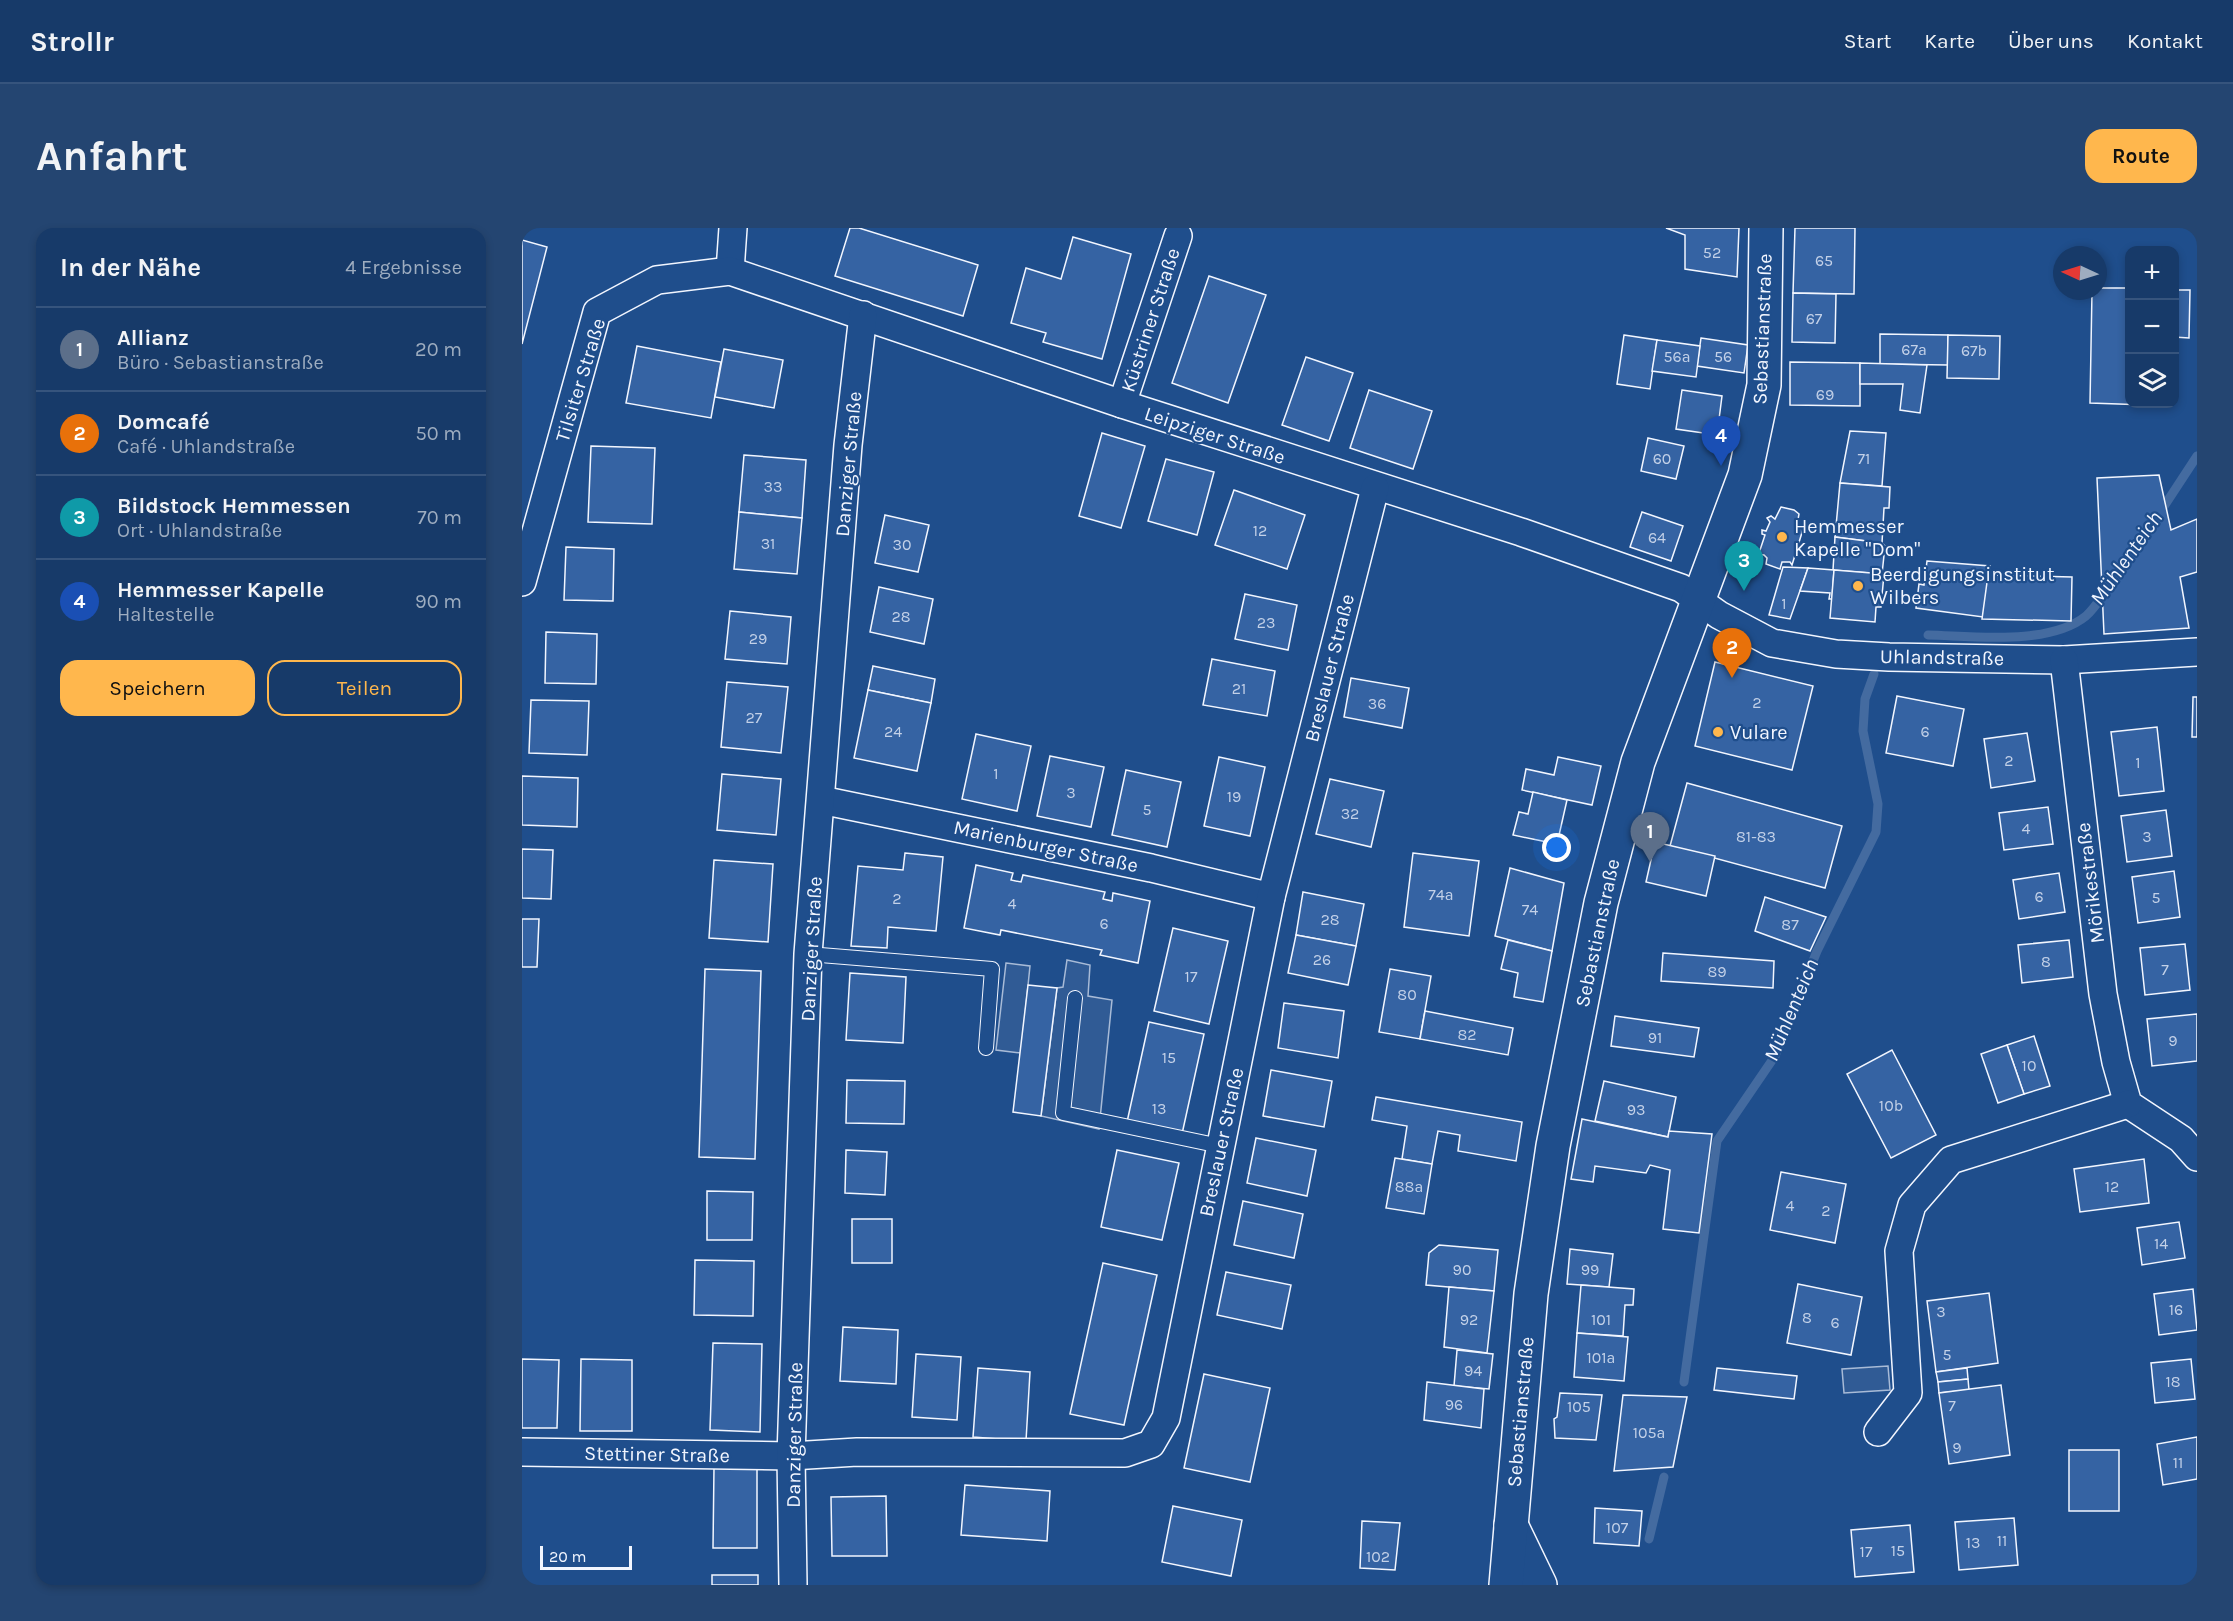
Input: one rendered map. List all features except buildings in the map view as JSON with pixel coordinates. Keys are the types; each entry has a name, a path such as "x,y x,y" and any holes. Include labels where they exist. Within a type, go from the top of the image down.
{"street":[{"path":"730,271 733,228"},
{"name":"Sebastianstraße","path":"1506,1585 1531,1294 1553,1146 1601,903 1638,762 1745,475 1756,433 1764,385 1766,228"},
{"name":"Küstriner Straße","path":"1122,404 1178,236"},
{"name":"Leipziger Straße","path":"730,271 1375,488 1521,532 1681,588 1699,599"},
{"name":"Tilsiter Straße","path":"522,582 597,312 657,280 730,271"},
{"name":"Danziger Straße","path":"793,1585 791,1456 808,954 848,445 863,315"},
{"name":"Breslauer Straße","path":"791,1456 857,1452 1125,1453 1151,1444 1166,1418 1271,897 1375,488"},
{"name":"Uhlandstraße","path":"1699,599 1719,615 1772,643 1802,649 1889,657 2064,660 2197,652"},
{"name":"Mörikestraße","path":"2064,660 2103,994 2116,1062 2128,1104"},
{"name":"Marienburger Straße","path":"821,800 1151,868 1271,897"},
{"path":"1878,1432 1908,1393 1899,1251 1912,1205 1951,1160 2128,1104 2181,1138 2197,1157"},
{"name":"Stettiner Straße","path":"522,1452 791,1456"},
{"path":"1510,1523 1540,1585"}],"lane":[{"path":"808,954 992,969 986,1048"},
{"path":"1075,998 1063,1113 1220,1146"}],"shaded area":[{"path":"1067,960 1090,965 1088,996 1112,1000 1099,1129 1041,1116 1057,988 1063,987"},
{"path":"1006,963 1030,966 1021,1053 996,1050"},
{"path":"1888,1366 1890,1390 1844,1393 1842,1369"}],"waterway":[{"name":"Mühlenteich","path":"2159,514 2197,456"},
{"name":"Mühlenteich","path":"1928,635 2010,637 2052,632 2086,616 2109,587"},
{"name":"Mühlenteich","path":"1684,1382 1717,1141 1775,1056 1817,951 1876,832 1878,804 1863,731 1865,699 1874,674"},
{"name":"Mühlenteich","path":"1649,1539 1664,1477"}],"place":[{"name":"Hemmesser Kapelle","path":"1721,466"},
{"name":"Hemmesser Kapelle \"Dom\"","path":"1782,537"},
{"name":"Beerdigungsinstitut Wilbers","path":"1858,586"},
{"name":"Bildstock Hemmessen","path":"1744,591"},
{"name":"Domcafé","path":"1732,678"},
{"name":"Vulare","path":"1718,732"},
{"name":"Allianz","path":"1650,862"}]}
